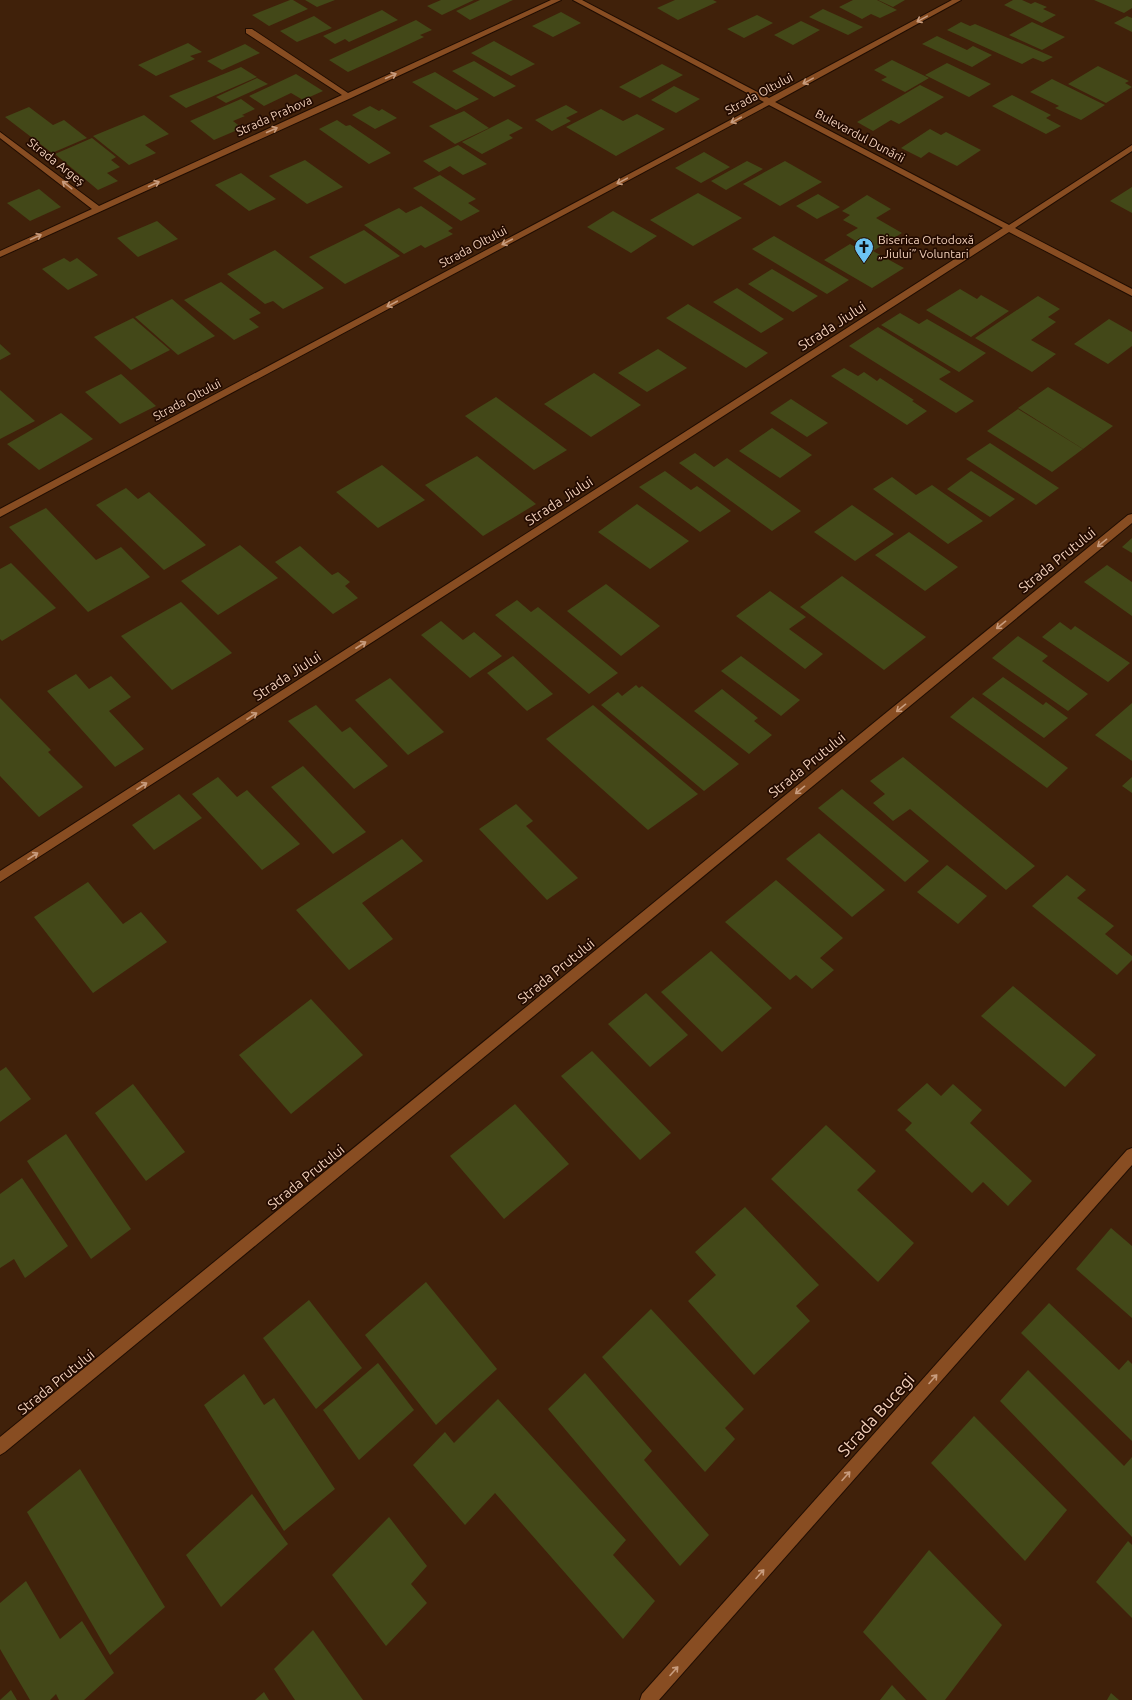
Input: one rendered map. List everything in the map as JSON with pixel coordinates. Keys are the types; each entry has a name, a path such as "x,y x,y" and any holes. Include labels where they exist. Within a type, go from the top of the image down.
{"street":[{"name":"Strada Prahova","path":"0,254 557,0"},
{"name":"Bulevardul Dunării","path":"577,0 771,101 1132,293"},
{"name":"Strada Oltului","path":"0,513 957,0"},
{"path":"249,31 348,96"},
{"name":"Strada Argeș","path":"0,134 98,209"},
{"name":"Strada Jiului","path":"0,877 1010,228 1132,147"},
{"name":"Strada Prutului","path":"0,1447 1132,518"},
{"name":"Strada Bucegi","path":"648,1700 1132,1155"}],"building":[{"path":"293,0 308,9 269,26 252,15"},
{"path":"305,0 335,0 317,7"},
{"path":"441,0 474,0 442,15 427,6"},
{"path":"480,0 513,0 470,20 456,11"},
{"path":"675,0 713,0 717,2 678,20 657,8"},
{"path":"853,0 877,0 897,10 880,18 871,14 862,19 839,7"},
{"path":"878,0 905,0 893,7"},
{"path":"1013,0 1022,0 1031,4 1035,2 1047,7 1043,9 1056,15 1042,23 1004,5"},
{"path":"1094,0 1132,0 1132,8 1124,13"},
{"path":"823,9 863,27 848,35 809,17"},
{"path":"382,10 398,20 349,42 345,39 335,44 323,36"},
{"path":"561,12 581,23 553,37 532,26"},
{"path":"757,15 773,23 744,38 727,29"},
{"path":"314,16 332,28 297,42 280,31"},
{"path":"1127,16 1132,18 1132,32 1114,23"},
{"path":"416,20 432,30 420,35 424,37 390,53 348,72 329,60"},
{"path":"801,21 820,30 793,45 774,35"},
{"path":"961,22 970,26 975,24 1053,57 1043,62 1033,58 1022,64 947,30"},
{"path":"1032,22 1065,37 1042,50 1009,35"},
{"path":"937,36 967,50 973,46 992,55 972,67 922,44"},
{"path":"494,41 535,64 511,76 471,53"},
{"path":"188,43 202,52 190,56 195,59 156,76 138,65"},
{"path":"245,44 260,53 222,70 207,61"},
{"path":"892,60 929,78 905,92 881,80 887,77 874,70"},
{"path":"474,61 516,86 494,97 452,71"},
{"path":"947,63 991,84 969,97 925,75"},
{"path":"662,64 683,75 640,98 619,87"},
{"path":"1098,66 1129,81 1125,83 1132,87 1106,103 1068,84"},
{"path":"241,67 257,77 186,108 169,96"},
{"path":"435,72 479,99 456,110 412,82"},
{"path":"296,74 323,91 303,100 291,93 264,106 249,96"},
{"path":"257,78 268,84 226,103 216,97"},
{"path":"1052,79 1105,105 1081,120 1055,108 1059,106 1030,92"},
{"path":"920,85 944,97 899,124 891,120 873,131 857,122"},
{"path":"674,86 700,99 676,113 651,100"},
{"path":"1012,95 1051,115 1046,118 1061,126 1046,134 992,106"},
{"path":"241,99 255,109 242,115 245,116 233,121 242,128 214,140 190,121"},
{"path":"566,105 578,112 566,118 571,121 552,131 535,120"},
{"path":"370,106 379,111 382,109 397,118 375,129 352,115"},
{"path":"29,107 53,125 64,120 87,138 52,153 5,117"},
{"path":"601,109 623,121 637,114 665,129 616,156 566,127"},
{"path":"464,111 489,128 455,144 429,126"},
{"path":"144,115 169,134 145,145 156,153 129,165 93,136"},
{"path":"508,119 523,128 509,135 513,138 482,154 462,142"},
{"path":"337,120 346,126 350,125 391,153 369,164 319,129"},
{"path":"930,129 941,135 946,132 981,150 957,166 929,152 921,158 901,148"},
{"path":"92,138 116,157 111,160 120,167 107,173 118,181 98,190 55,154"},
{"path":"458,145 487,164 463,175 450,166 439,172 423,161"},
{"path":"704,152 730,167 701,183 675,168"},
{"path":"305,160 343,187 307,204 269,176"},
{"path":"747,161 763,169 726,190 711,181"},
{"path":"785,161 822,182 780,206 743,184"},
{"path":"241,173 276,199 249,211 215,185"},
{"path":"440,175 476,199 468,203 480,211 461,221 413,188"},
{"path":"1132,187 1132,213 1110,201"},
{"path":"39,189 61,207 30,221 7,203"},
{"path":"698,193 742,218 693,246 650,220"},
{"path":"818,194 840,207 817,219 796,206"},
{"path":"867,195 891,209 876,218 902,233 873,251 904,268 872,288 824,260 850,244 862,251 867,248 846,235 858,228 843,220 850,215 842,211"},
{"path":"421,206 453,228 448,231 453,234 425,248 421,245 404,254 364,225 399,208 406,213"},
{"path":"613,211 657,236 631,253 587,227"},
{"path":"157,221 178,239 138,257 117,238"},
{"path":"364,230 400,256 345,284 309,257"},
{"path":"774,236 849,280 827,294 752,249"},
{"path":"275,250 324,288 283,309 273,301 265,304 227,274"},
{"path":"64,258 70,262 77,258 98,275 68,290 42,269"},
{"path":"772,269 818,296 793,312 748,284"},
{"path":"221,282 261,313 249,319 259,327 234,340 184,300"},
{"path":"737,288 784,319 761,333 713,302"},
{"path":"960,289 977,299 981,295 1009,311 971,337 926,310"},
{"path":"1038,296 1060,309 1048,317 1056,322 1031,340 1056,354 1032,372 975,338"},
{"path":"172,299 215,336 178,355 135,317"},
{"path":"688,304 768,353 746,368 666,318"},
{"path":"900,313 919,324 927,319 986,353 959,372 881,325"},
{"path":"133,318 170,350 131,370 94,337"},
{"path":"1109,319 1132,332 1132,346 1108,364 1074,344"},
{"path":"878,327 951,372 939,379 974,401 956,413 849,346"},
{"path":"0,344 11,354 0,360"},
{"path":"658,349 687,368 647,392 618,373"},
{"path":"844,368 858,376 864,372 877,381 880,378 914,400 912,401 927,411 907,425 831,376"},
{"path":"594,373 641,405 591,437 544,404"},
{"path":"121,374 156,406 120,424 85,392"},
{"path":"1048,387 1113,426 1083,449 1018,408"},
{"path":"0,390 35,421 0,439"},
{"path":"496,397 567,450 534,470 465,416"},
{"path":"791,399 828,423 807,437 770,413"},
{"path":"1018,409 1083,449 1052,472 987,431"},
{"path":"61,413 93,439 39,470 7,444"},
{"path":"772,428 812,455 780,478 739,451"},
{"path":"990,443 1059,488 1036,505 966,459"},
{"path":"695,453 714,467 727,458 801,511 772,531 679,463"},
{"path":"477,456 536,504 483,536 425,485"},
{"path":"382,465 425,500 378,528 336,492"},
{"path":"665,471 691,490 697,486 731,511 700,532 639,487"},
{"path":"971,471 1015,499 990,517 947,489"},
{"path":"892,477 916,495 932,485 983,521 948,544 873,489"},
{"path":"126,488 138,499 149,492 206,545 164,570 96,505"},
{"path":"637,504 689,541 650,569 598,532"},
{"path":"852,505 894,534 855,561 814,532"},
{"path":"46,508 96,560 121,547 150,577 88,612 9,527"},
{"path":"909,532 958,567 925,591 875,555"},
{"path":"1132,538 1132,553 1122,547"},
{"path":"240,545 278,578 218,615 181,581"},
{"path":"300,546 332,575 338,572 350,582 345,586 358,598 333,614 275,562"},
{"path":"11,563 56,608 2,641 0,639 0,569"},
{"path":"1107,565 1132,582 1132,616 1084,582"},
{"path":"842,576 926,637 884,670 800,607"},
{"path":"606,584 660,626 621,656 567,611"},
{"path":"770,591 806,617 789,629 823,654 805,669 736,616"},
{"path":"517,600 531,612 538,607 618,673 589,694 495,615"},
{"path":"181,602 232,653 172,690 121,636"},
{"path":"441,621 463,640 474,632 502,656 470,678 421,635"},
{"path":"1060,622 1071,630 1075,626 1130,663 1108,682 1042,637"},
{"path":"1018,636 1048,656 1042,661 1088,694 1068,711 992,658"},
{"path":"513,656 553,694 527,711 487,673"},
{"path":"741,656 800,700 781,716 721,671"},
{"path":"76,674 89,689 111,676 131,697 109,711 144,749 115,767 47,691"},
{"path":"1003,677 1043,705 1046,702 1068,718 1044,738 982,694"},
{"path":"390,678 444,732 408,755 355,700"},
{"path":"636,685 639,688 642,686 739,764 704,791 601,705 618,692 622,696"},
{"path":"722,689 758,718 754,721 772,735 749,754 694,711"},
{"path":"973,697 1068,768 1047,788 950,717"},
{"path":"0,698 51,750 48,752 83,787 39,817 0,776"},
{"path":"1132,703 1132,761 1095,735"},
{"path":"316,705 342,732 350,727 388,766 354,789 288,721"},
{"path":"593,705 698,794 648,830 546,739"},
{"path":"903,757 1035,866 1006,890 910,809 893,821 873,803 885,794 870,781"},
{"path":"303,766 366,832 333,854 271,787"},
{"path":"218,777 237,797 247,790 300,844 262,870 192,794"},
{"path":"1132,777 1132,793 1122,786"},
{"path":"842,789 929,861 905,882 818,808"},
{"path":"179,794 202,818 154,850 132,825"},
{"path":"516,804 533,821 526,826 578,878 547,900 479,829"},
{"path":"819,833 885,890 852,917 786,859"},
{"path":"402,839 423,861 362,903 393,939 349,970 296,910"},
{"path":"947,865 987,896 958,924 917,892"},
{"path":"1067,875 1086,890 1077,898 1114,926 1105,934 1132,956 1132,960 1117,975 1032,906"},
{"path":"776,880 843,938 820,958 834,970 812,989 796,975 790,980 725,922"},
{"path":"88,882 123,924 141,912 167,942 93,993 34,917"},
{"path":"711,951 772,1008 722,1052 661,992"},
{"path":"1013,986 1096,1055 1065,1087 981,1016"},
{"path":"646,993 688,1035 650,1067 608,1024"},
{"path":"311,999 363,1055 291,1114 239,1055"},
{"path":"592,1051 671,1133 640,1160 561,1076"},
{"path":"6,1067 31,1099 0,1122 0,1071"},
{"path":"927,1083 941,1096 953,1084 982,1110 970,1123 1032,1181 1008,1206 983,1182 972,1193 905,1130 912,1123 897,1110"},
{"path":"133,1084 185,1152 146,1181 95,1113"},
{"path":"515,1104 569,1164 504,1219 450,1156"},
{"path":"826,1125 876,1171 857,1190 914,1243 878,1282 771,1179"},
{"path":"66,1134 131,1229 91,1259 27,1161"},
{"path":"22,1178 68,1246 25,1278 14,1259 0,1268 0,1194"},
{"path":"745,1207 819,1285 796,1306 810,1321 754,1375 688,1301 716,1275 695,1252"},
{"path":"1111,1228 1132,1246 1132,1318 1076,1269"},
{"path":"426,1282 497,1369 436,1425 365,1335"},
{"path":"309,1300 362,1368 316,1409 263,1338"},
{"path":"1049,1303 1119,1370 1128,1360 1132,1364 1132,1441 1021,1333"},
{"path":"651,1309 744,1409 725,1428 735,1439 705,1472 602,1357"},
{"path":"378,1363 414,1410 359,1460 323,1410"},
{"path":"1028,1370 1124,1466 1132,1457 1132,1537 1000,1401"},
{"path":"585,1373 652,1451 644,1460 709,1535 680,1566 548,1409"},
{"path":"244,1374 264,1405 274,1398 335,1489 284,1531 204,1405"},
{"path":"498,1399 626,1540 613,1555 655,1601 623,1639 495,1493 465,1525 413,1465 445,1432 454,1443"},
{"path":"974,1416 1067,1510 1025,1561 931,1463"},
{"path":"80,1469 165,1607 110,1655 27,1512"},
{"path":"252,1494 288,1544 221,1607 186,1555"},
{"path":"389,1517 427,1566 411,1584 427,1603 386,1646 332,1575"},
{"path":"1128,1541 1132,1545 1132,1618 1096,1582"},
{"path":"929,1550 1002,1625 945,1700 927,1700 863,1632"},
{"path":"26,1581 60,1639 82,1621 114,1673 84,1700 59,1700 56,1694 50,1700 30,1700 0,1649 0,1603"},
{"path":"313,1630 363,1700 295,1700 274,1669"},
{"path":"892,1685 906,1700 880,1700"},
{"path":"11,1690 17,1700 0,1700"},
{"path":"264,1692 269,1700 255,1700"},
{"path":"1111,1693 1119,1700 1107,1700"}],"place":[{"name":"Biserica Ortodoxă „Jiului” Voluntari","path":"864,264"}]}
